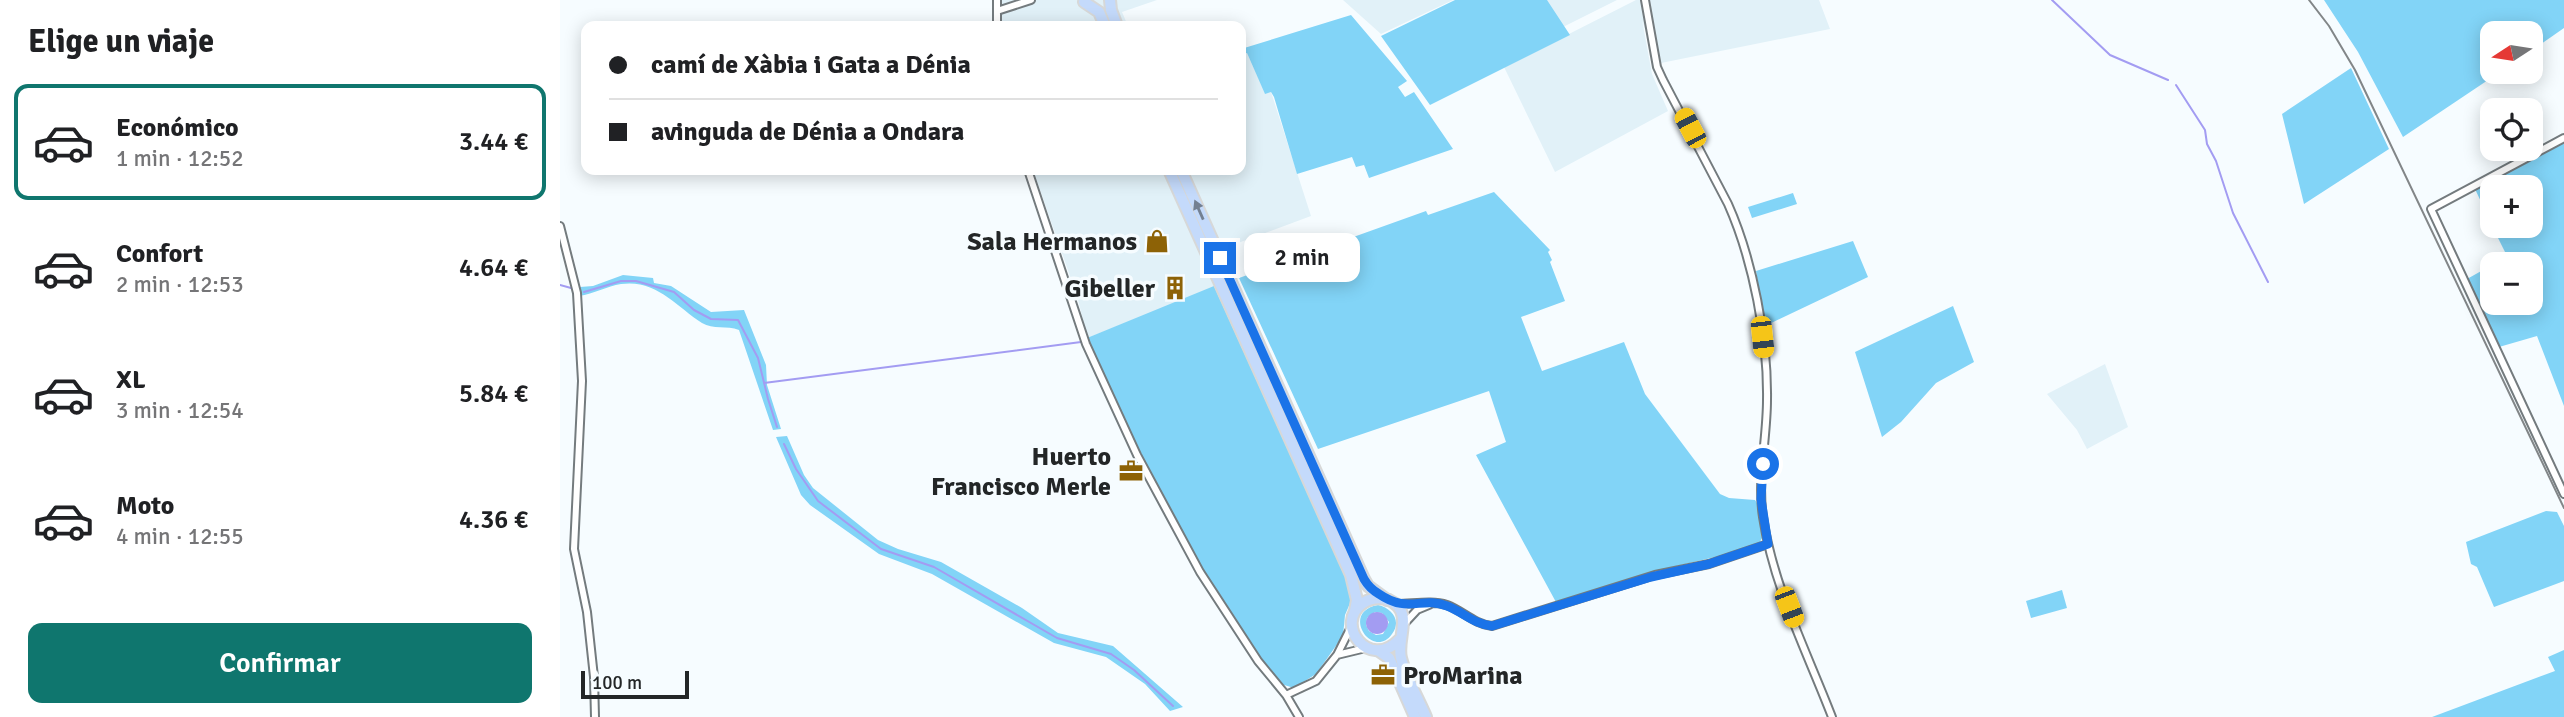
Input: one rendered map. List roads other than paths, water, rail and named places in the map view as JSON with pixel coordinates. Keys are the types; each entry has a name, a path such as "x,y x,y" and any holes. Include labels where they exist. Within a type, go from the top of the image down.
{"main road":[{"path":"1082,1 1097,0"},
{"path":"1110,0 1116,21"},
{"path":"1082,1 1099,12 1103,21"},
{"path":"1171,175 1351,575 1357,600 1352,625 1356,639 1367,648 1379,651 1389,658 1415,717"},
{"path":"1183,175 1367,586 1391,602 1403,617 1404,624 1399,640 1401,658 1426,717"},
{"path":"1355,611 1366,601 1373,599 1391,602"},
{"path":"1379,651 1387,649 1399,640"}],"street":[{"path":"997,0 997,21"},
{"path":"997,11 1031,0"},
{"path":"1645,0 1662,80 1723,194 1737,224 1751,270 1761,327 1768,399 1761,499 1768,544 1832,717"},
{"path":"2564,138 2431,209 2564,494"},
{"path":"1030,175 1086,341 1137,455 1200,572 1258,661 1286,695 1298,717"},
{"path":"560,226 577,293 582,381 574,549 587,612 595,717"},
{"path":"1391,602 1447,606 1477,623 1492,626 1651,577 1709,564 1768,544"},
{"path":"1404,624 1417,610 1433,603"},
{"path":"1286,695 1316,681 1337,655 1352,625"},
{"path":"1337,655 1352,649 1367,648"}],"waterway":[{"path":"2052,0 2110,55 2168,80"},
{"path":"2176,85 2205,130 2207,144 2216,161 2233,213 2268,282"},
{"path":"584,292 621,281 636,281 674,292 694,310 711,319 738,320 758,358 777,427"},
{"path":"560,285 571,288"},
{"path":"764,383 1081,342"},
{"path":"784,444 796,469 818,501 881,549 934,567 1057,638 1111,654 1134,670 1173,706"}],"tram line":[{"path":"2309,0 2329,26 2355,70 2564,508"}],"place":[{"name":"Sala Hermanos","path":"1157,241"},
{"name":"Gibeller","path":"1175,288"},
{"name":"Huerto Francisco Merle","path":"1131,471"},
{"name":"ProMarina","path":"1383,675"}]}
